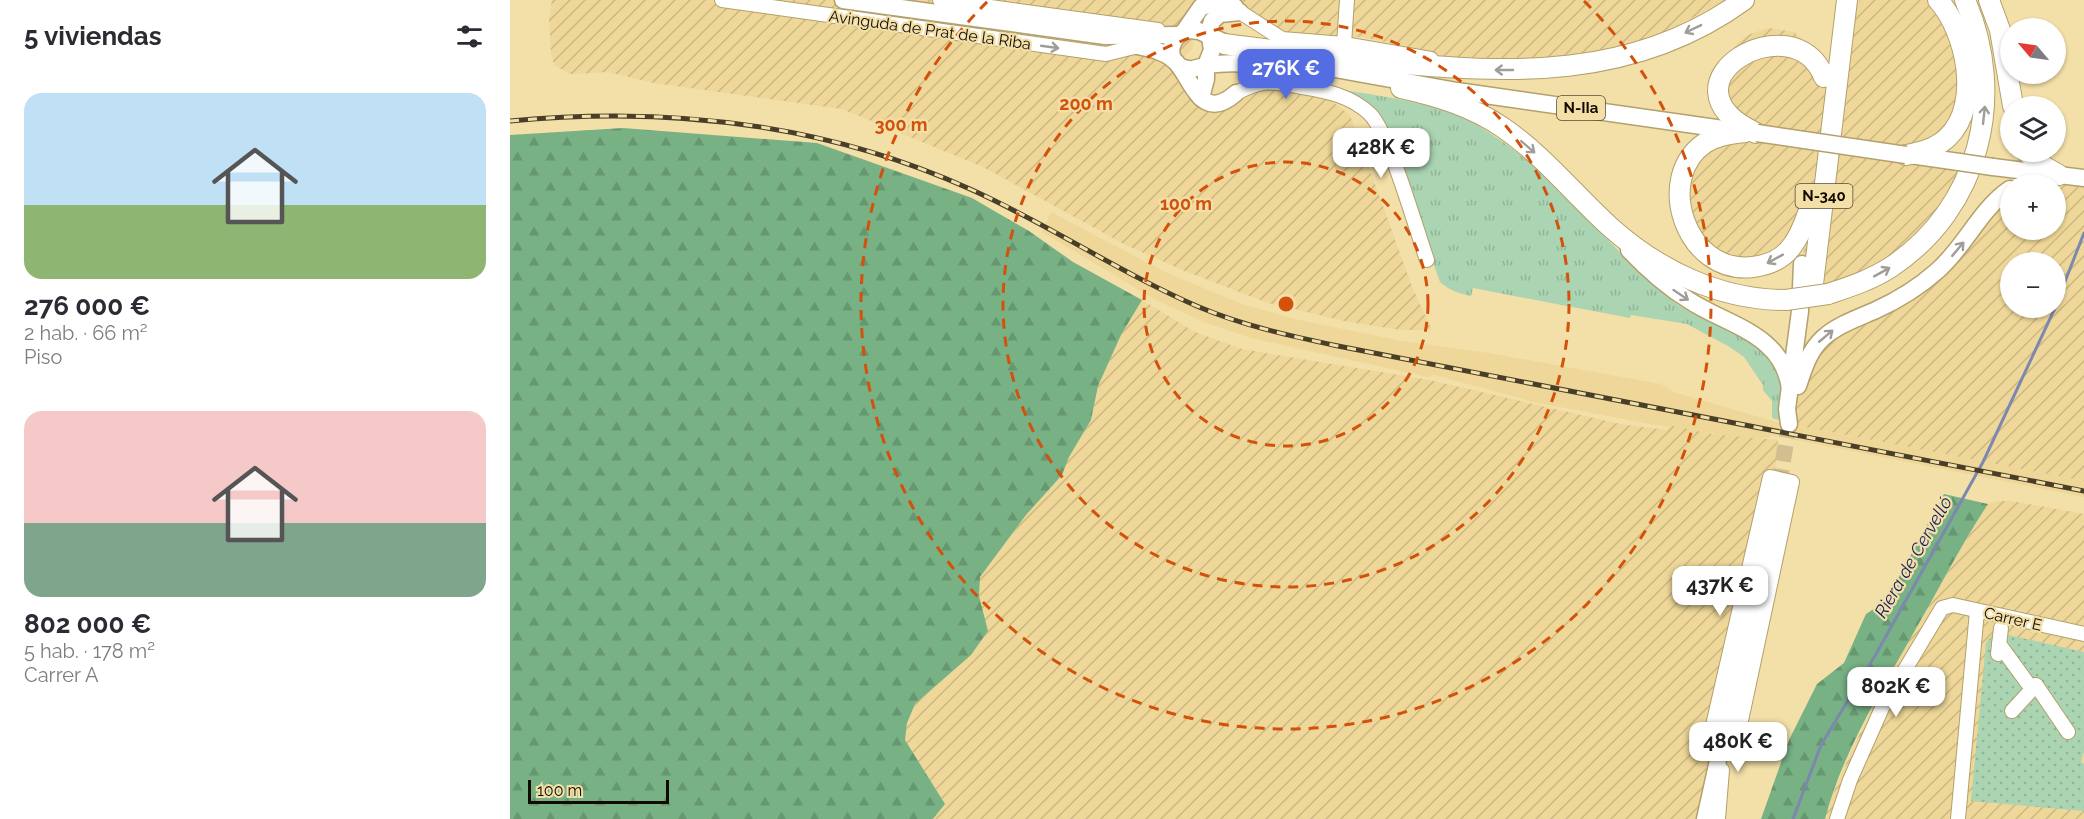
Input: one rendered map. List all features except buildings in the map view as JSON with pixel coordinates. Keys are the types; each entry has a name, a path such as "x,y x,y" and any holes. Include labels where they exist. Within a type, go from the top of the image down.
{"highway":[{"path":"1214,37 1459,69 1526,70 1594,63 1638,52 1675,37 1744,0"},
{"name":"N-340","path":"1803,264 1833,0"},
{"name":"N-340","path":"1820,289 1846,0"},
{"path":"1844,27 1860,0"},
{"path":"1906,155 1941,143 1959,122 1966,94 1963,56 1952,20 1938,0"},
{"path":"1401,88 1454,103 1502,127 1544,161 1609,226 1653,259 1702,285 1755,298 1786,300 1820,289 1872,278 1905,257 1947,214 1966,181 1982,134 1986,85 1981,46 1965,0"},
{"path":"1989,0 2000,30 2011,96"},
{"path":"1751,133 1730,117 1719,94 1719,74 1732,49 1750,34 1768,28 1785,29 1803,36 1815,51 1824,77"},
{"path":"1751,133 1711,139 1697,150 1686,165 1681,186 1685,222 1698,247 1721,264 1751,268 1778,260 1793,245 1809,213"},
{"path":"2037,162 2067,176"}],"main road":[{"name":"N-IIa","path":"843,0 1105,36 1154,50 1177,64 1206,72 1257,64 1401,88 1457,91"},
{"path":"1236,93 1220,102 1201,98 1191,88 1177,64 1172,44 1200,3 1231,5 1240,12"},
{"path":"1201,98 1220,14 1240,12"},
{"name":"N-IIa","path":"1105,36 1199,31 1273,57 1457,91 2067,176"},
{"path":"1206,72 1216,93 1224,95 1236,93"},
{"path":"1794,387 1806,361 1823,338 1842,325 1896,300 1937,271 1961,246 2000,197"},
{"path":"1609,226 1638,259 1674,291 1772,348 1785,366 1794,387"},
{"name":"N-340","path":"1794,387 1803,264"},
{"name":"N-340","path":"1794,387 1820,289"},
{"path":"1705,819 1779,485"}],"street":[{"name":"Avinguda de Prat de la Riba","path":"722,0 1106,54 1138,46"},
{"name":"Avinguda de Prat de la Riba","path":"940,0 1182,32"},
{"path":"1344,44 1347,0"},
{"path":"1200,3 1214,37"},
{"path":"1240,12 1282,39 1344,44 1411,54 1459,69"},
{"path":"1236,93 1259,82 1280,83 1346,97 1369,114 1383,136 1427,260"},
{"path":"1720,753 1711,734 1770,477 1792,482 1736,744"},
{"name":"Carrer E","path":"1837,819 1850,780 1882,708 1942,608 1953,605 2084,634"},
{"path":"1958,819 1977,611"},
{"path":"2001,628 1999,650 2032,689"},
{"path":"2012,711 2036,685 2068,732"},
{"path":"1718,819 1726,724"}],"shaded area":[{"path":"552,0 1200,0 1192,50 1171,68 1183,81 1186,97 1209,104 1264,87 1328,98 1350,115 1413,289 1432,330 1401,330 1349,322 1268,303 1182,270 1124,244 983,167 842,109 654,83 608,72 570,74 554,65 551,53 549,18"},
{"path":"1217,0 1727,0 1645,42 1579,58 1460,62 1425,50 1362,37 1290,35 1273,29 1244,4"},
{"path":"1860,0 1938,0 1966,95 1933,147 1972,164 1934,230 1828,294 1802,264 1808,216 1761,266 1698,247 1683,175 1736,122 1722,65 1737,43 1750,34 1768,28 1794,32 1815,51 1836,91 1851,12"},
{"path":"2066,176 2084,178 2084,481 1789,424 1798,386 1811,352 1896,300 2000,199 2000,240 2066,240"},
{"path":"1051,212 1165,272 1242,304 1299,320 1402,341 1489,353 1661,384 1673,392 1773,421 2084,481 2084,497 1770,435 1769,438 1743,438 1650,424 1534,402 1435,375 1428,377 1251,338 1206,323 1156,300 1042,232"},
{"path":"1142,300 1195,332 1242,349 1429,380 1620,424 1667,430 1669,425 1712,434 1778,440 1774,485 1697,819 933,819 945,804 905,740 907,723 915,704 971,655 988,631 979,596 980,577 1026,515 1062,475 1069,457 1091,420 1098,386 1121,335"},
{"path":"1997,501 2012,501 2084,514 2084,819 1825,819 1830,801 1853,747 1886,681 1979,517 1988,504"}],"green space":[{"path":"1339,89 1409,101 1443,110 1475,124 1503,142 1529,162 1674,302 1698,317 1751,342 1772,360 1780,374 1781,381 1782,397 1779,420 1772,418 1772,401 1744,357 1687,324 1631,315 1630,318 1473,288 1471,296 1454,291 1440,282 1383,122"},
{"path":"623,128 817,143 972,198 1029,231 1073,262 1142,300 1121,335 1098,386 1091,420 1069,457 1062,475 1026,515 980,577 979,596 988,631 971,655 915,704 907,723 905,740 945,804 933,819 510,819 510,135"},
{"path":"1944,494 1988,504 1959,551 1852,746 1832,794 1825,819 1761,819 1789,740 1817,684 1844,663 1866,614 1883,603 1889,595"},
{"path":"1995,632 2084,652 2084,751 2081,762 2084,764 2084,811 1971,801 1986,643"}],"waterway":[{"name":"Riera de Cervelló","path":"2066,279 2084,233"},
{"name":"Riera de Cervelló","path":"1793,819 1821,745 1876,654 1983,462 2050,318"}],"tunnel":[{"path":"1779,485 1789,424"}],"railway":[{"path":"510,121 628,116 686,119 744,125 859,148 970,189 1028,217 1170,294 1216,314 1250,325 1338,346 2084,491"}]}
